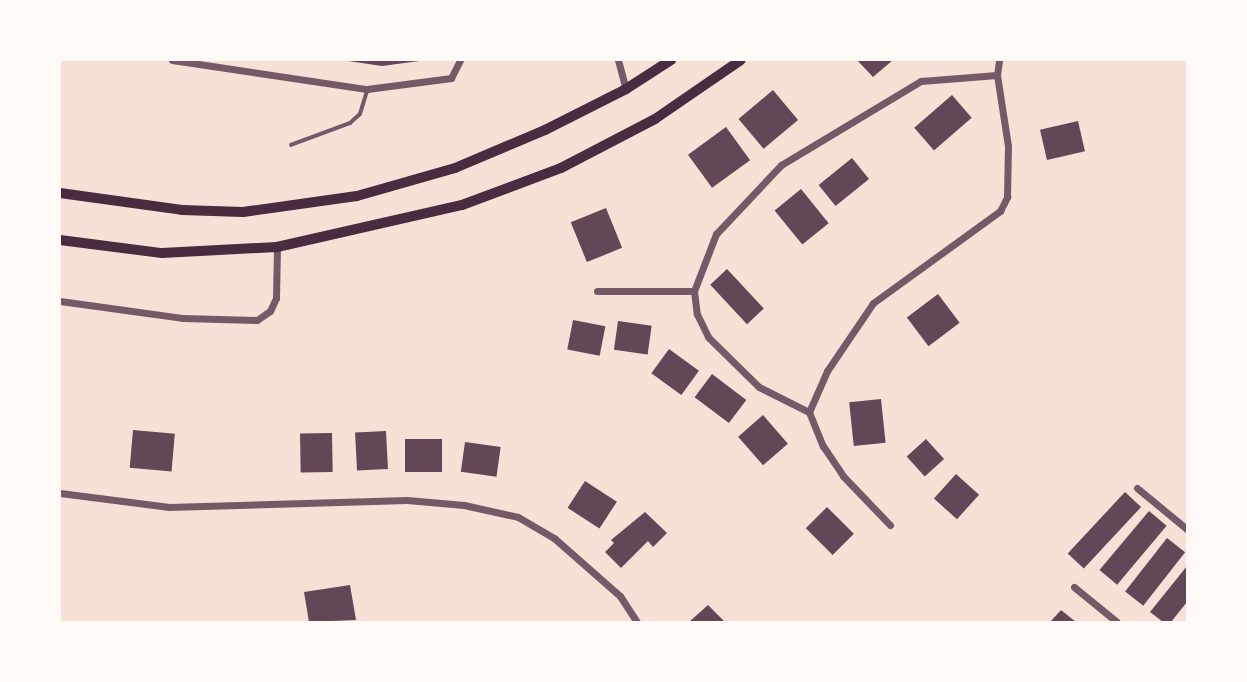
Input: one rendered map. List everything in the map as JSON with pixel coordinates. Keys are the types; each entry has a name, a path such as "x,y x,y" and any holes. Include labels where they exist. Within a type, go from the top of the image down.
{"main road":[{"path":"60,193 182,210 243,212 331,201 455,168 545,130 626,89 671,60"},
{"path":"60,240 162,253 277,247 462,205 561,168 655,119 741,60"}],"street":[{"path":"172,60 367,89 451,78 460,60"},
{"path":"618,60 626,89"},
{"path":"809,412 827,371 873,303 1000,211 1007,197 1008,146 997,75 999,60"},
{"path":"890,525 843,475 823,446 809,412 759,387 708,337 697,314 694,290 716,234 781,165 921,81 997,75"},
{"path":"60,301 182,318 257,320 270,311 276,298 277,247"},
{"path":"597,291 694,290"},
{"path":"1137,488 1188,530"},
{"path":"60,493 169,506 407,500 464,505 518,517 554,538 620,596 637,622"},
{"path":"1074,587 1117,622"}],"lane":[{"path":"291,145 356,120 367,89"}],"building":[{"path":"349,60 427,60 382,66 348,61"},
{"path":"857,60 893,60 873,77"},
{"path":"773,90 798,120 764,149 739,119"},
{"path":"952,95 972,118 934,150 914,128"},
{"path":"1078,121 1085,151 1047,160 1040,130"},
{"path":"726,127 750,160 712,188 688,155"},
{"path":"852,158 869,179 836,206 819,185"},
{"path":"801,189 829,223 802,245 775,210"},
{"path":"606,208 622,248 587,262 571,222"},
{"path":"727,269 764,308 747,324 710,285"},
{"path":"938,294 960,323 929,346 907,317"},
{"path":"573,320 605,326 600,356 567,349"},
{"path":"618,321 652,326 648,354 614,350"},
{"path":"669,349 699,371 681,395 651,373"},
{"path":"712,374 746,400 729,423 695,397"},
{"path":"881,399 886,443 854,446 849,402"},
{"path":"763,415 788,444 763,465 738,437"},
{"path":"133,430 175,434 172,472 130,468"},
{"path":"386,431 388,469 357,471 355,433"},
{"path":"332,433 333,472 301,473 300,434"},
{"path":"405,439 442,439 442,472 405,472"},
{"path":"926,439 944,459 925,476 907,456"},
{"path":"465,442 501,447 496,477 461,472"},
{"path":"956,474 979,495 957,519 934,499"},
{"path":"585,481 617,502 599,529 568,508"},
{"path":"1125,492 1141,507 1084,568 1068,553"},
{"path":"827,507 854,534 833,555 806,528"},
{"path":"1149,511 1167,526 1117,585 1100,570"},
{"path":"645,512 667,533 653,547 648,541 621,568 605,552 614,543 611,540"},
{"path":"1167,538 1185,552 1143,606 1125,592"},
{"path":"1187,566 1187,602 1171,622 1163,622 1150,612"},
{"path":"350,585 356,620 309,622 304,592"},
{"path":"708,605 725,622 689,622"},
{"path":"1061,610 1076,622 1050,622"}]}
